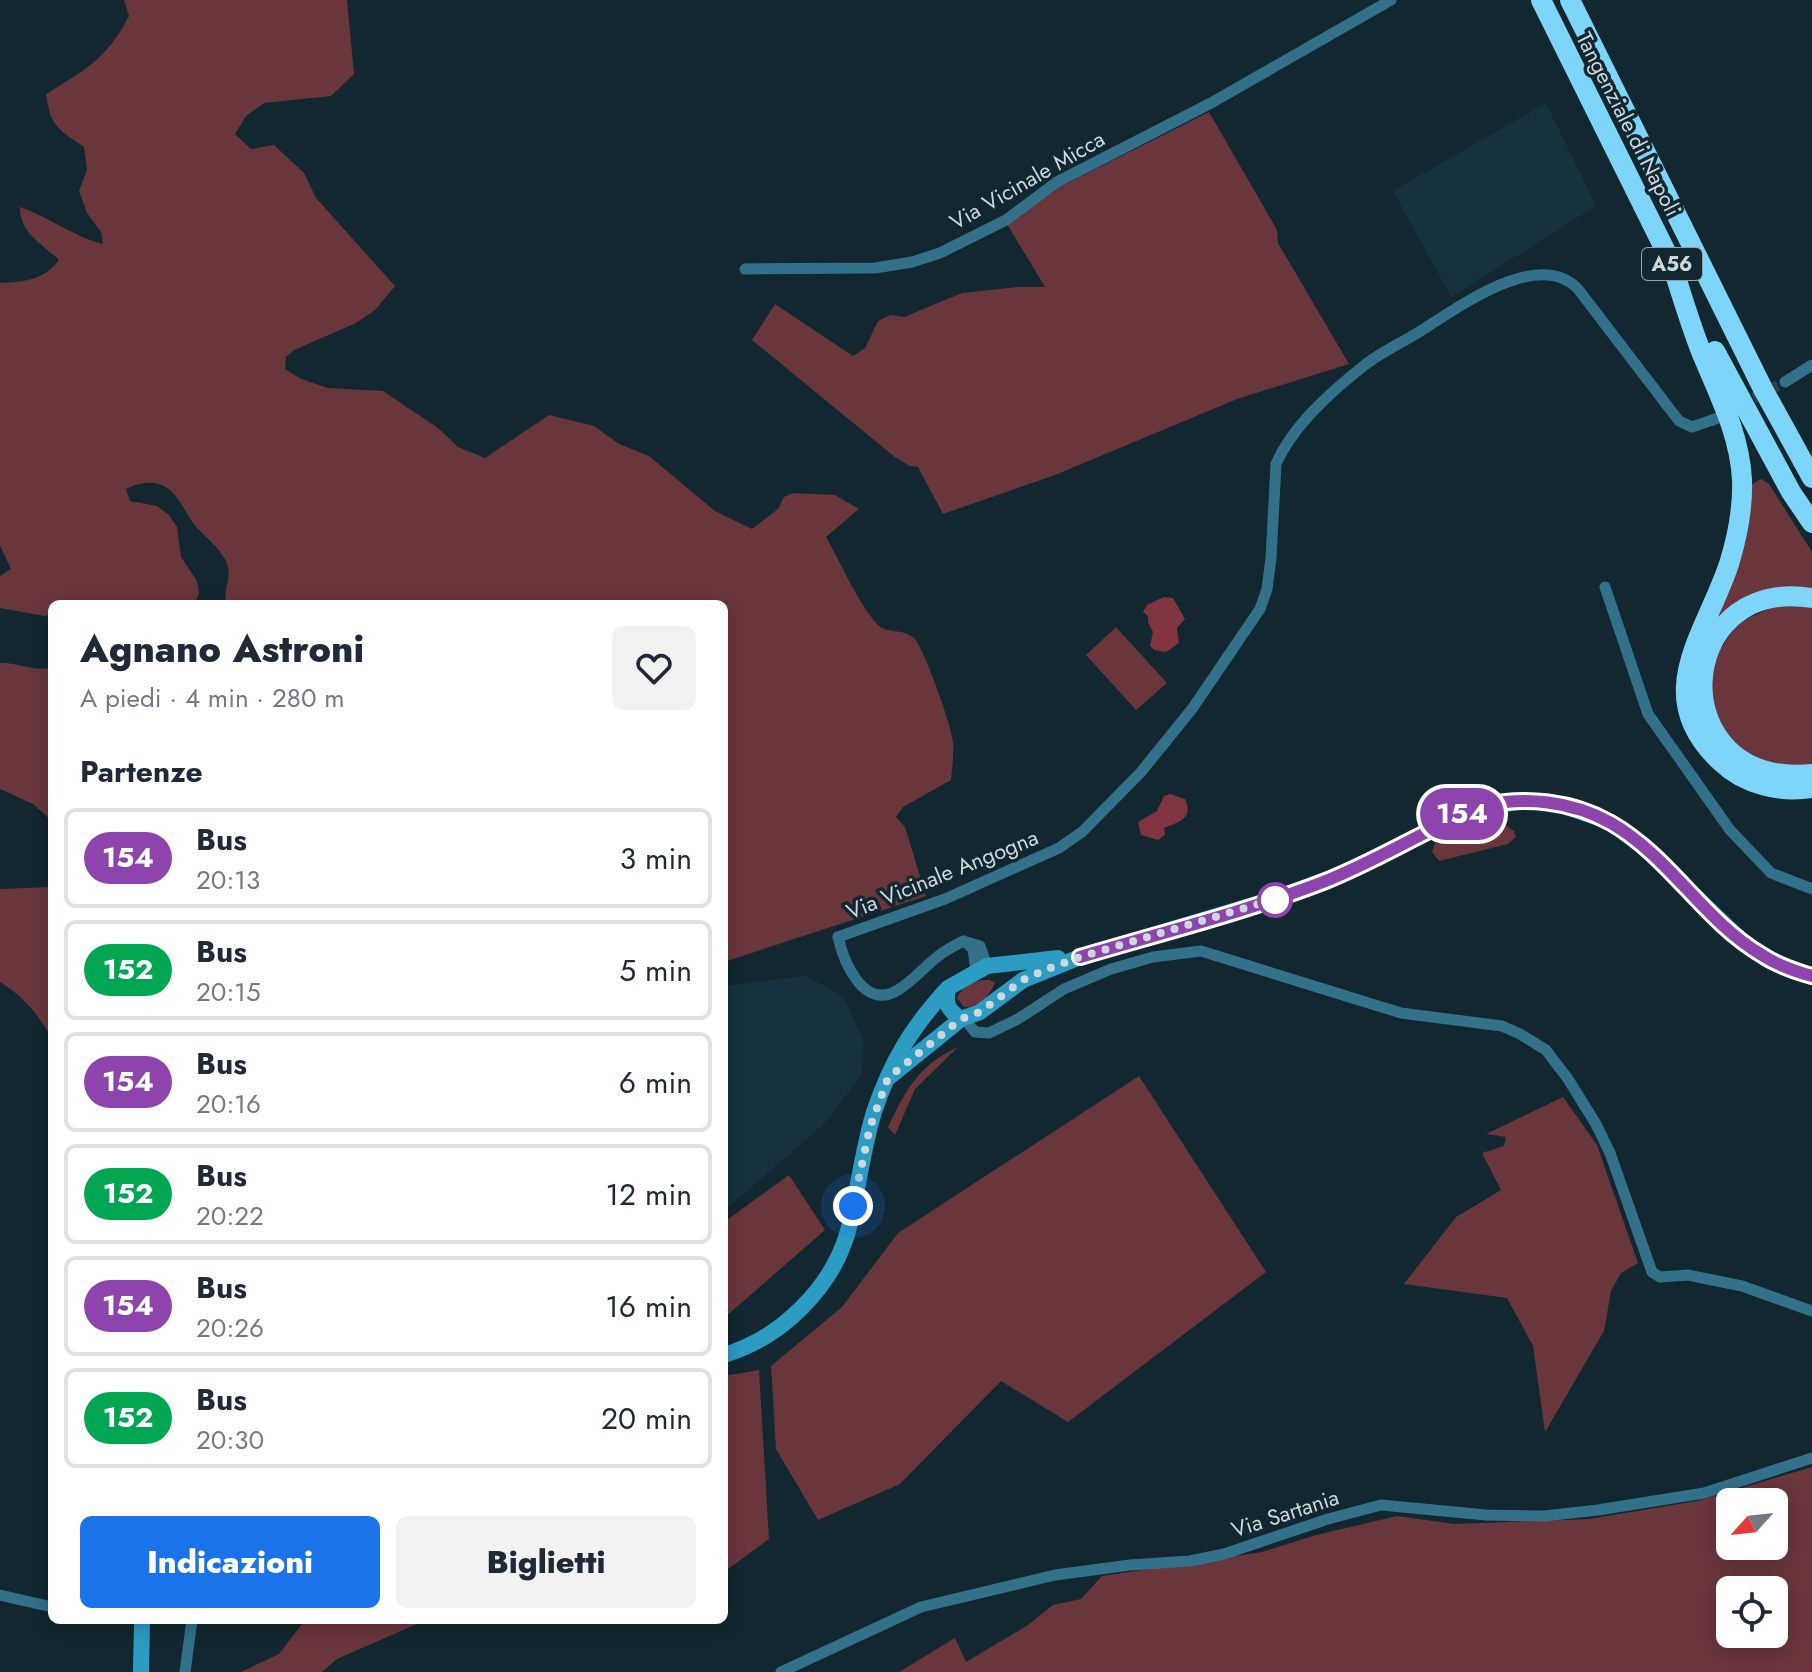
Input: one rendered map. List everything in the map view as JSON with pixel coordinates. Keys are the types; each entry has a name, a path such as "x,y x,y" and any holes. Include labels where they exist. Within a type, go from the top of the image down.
{"highway":[{"name":"Tangenziale di Napoli","path":"1541,0 1745,410 1812,523"},
{"name":"Tangenziale di Napoli","path":"1570,0 1763,389 1812,478"},
{"path":"1671,262 1701,352 1735,437 1742,484 1738,528 1729,564 1694,642 1686,671 1686,698 1693,725 1708,750 1726,768 1748,781 1775,788 1812,788"},
{"path":"1763,389 1812,449"},
{"path":"1812,598 1781,596 1742,610 1716,636 1703,667 1702,683 1704,704 1713,728 1742,761 1771,772 1812,774"}],"street":[{"name":"Via Vicinale Micca","path":"745,269 875,268 912,262 940,253 1006,220 1057,182 1211,103 1391,0"},
{"name":"Via Vicinale Angogna","path":"985,968 980,946 963,941 943,952 896,992 875,995 867,992 860,983 841,951 838,937 945,899 1059,848 1082,832 1141,772 1192,709 1260,609 1267,589 1276,464 1282,450 1330,395 1367,363 1512,279 1560,276 1578,289 1679,421 1692,427 1718,418"},
{"path":"1785,382 1812,365"},
{"path":"1605,587 1648,714 1730,830 1771,873 1812,889"},
{"path":"888,1078 968,1016 1023,980 1080,957 1303,890 1480,807 1527,801 1552,802 1610,822 1659,861 1739,938 1761,955 1812,976"},
{"path":"948,988 945,1003 949,1010 968,1016 975,1032 989,1033 1018,1019 1064,989 1094,976 1153,957 1201,951 1401,1013 1502,1026 1546,1050 1590,1114 1610,1153 1652,1272 1660,1277 1688,1275 1742,1286 1812,1311"},
{"path":"728,1353 782,1326 808,1301 835,1264 847,1233 870,1127 901,1046 948,988 985,968 1080,957"},
{"path":"985,968 1000,979 996,998"},
{"name":"Via Sartania","path":"781,1672 921,1607 1055,1575 1190,1561 1224,1554 1328,1519 1381,1505 1486,1515 1544,1516 1704,1493 1812,1458"},
{"path":"0,1595 48,1606"},
{"path":"141,1672 142,1624"},
{"path":"185,1672 191,1624"}],"shaded area":[{"path":"124,0 347,0 354,74 331,96 264,103 246,116 235,134 251,149 274,145 304,173 316,198 395,286 375,310 356,323 294,350 286,357 285,369 301,379 328,388 383,391 438,428 458,447 485,458 549,415 594,426 619,444 649,456 715,511 752,529 778,509 784,497 793,493 835,495 859,509 826,537 875,622 884,629 909,635 919,645 937,688 953,742 951,780 903,807 896,817 905,827 926,896 728,961 728,600 226,600 229,572 226,561 193,523 171,491 151,483 126,489 130,501 157,506 169,515 177,527 181,557 197,581 199,594 196,600 48,600 48,615 45,616 0,608 0,576 11,569 0,546 0,283 33,279 47,272 59,260 28,231 23,224 20,207 103,244 101,232 87,213 79,191 87,170 84,147 57,126 46,94 84,70 103,53 129,16"},
{"path":"1546,103 1596,206 1451,297 1393,191"},
{"path":"1209,112 1277,230 1278,243 1349,364 1237,399 1055,475 943,514 918,467 896,458 752,340 775,304 853,356 865,348 878,321 890,315 904,317 962,293 1045,287 1007,224 1060,187"},
{"path":"1761,479 1769,484 1812,552 1812,589 1783,589 1760,594 1715,621 1751,485"},
{"path":"1164,597 1173,598 1185,619 1177,628 1179,643 1166,652 1150,646 1153,632 1148,616 1143,612 1147,605"},
{"path":"1782,603 1812,605 1812,766 1771,764 1741,749 1725,731 1711,692 1712,663 1737,623"},
{"path":"1116,627 1167,683 1136,710 1086,655"},
{"path":"0,663 48,668 48,817 33,804 0,789"},
{"path":"1170,794 1185,799 1186,815 1164,828 1165,835 1158,840 1141,835 1138,822 1157,811 1164,796"},
{"path":"1507,826 1516,837 1508,844 1439,861 1432,852 1435,843 1460,841"},
{"path":"48,887 48,1032 30,1007 0,982 0,889"},
{"path":"806,976 843,996 863,1039 862,1075 824,1124 728,1208 728,986"},
{"path":"989,980 995,982 987,996 979,1003 964,1007 957,998 966,986"},
{"path":"958,1047 915,1089 895,1135 888,1127 915,1080 933,1062"},
{"path":"1139,1076 1266,1272 1068,1422 1001,1381 900,1484 818,1520 776,1449 771,1366 842,1307 898,1233"},
{"path":"1563,1097 1597,1145 1638,1263 1621,1273 1611,1291 1604,1331 1545,1432 1533,1346 1507,1298 1404,1284 1456,1217 1501,1190 1482,1153 1504,1146 1506,1137 1486,1134"},
{"path":"789,1175 825,1230 728,1315 728,1219"},
{"path":"759,1370 769,1539 728,1569 728,1375"},
{"path":"1812,1467 1812,1672 899,1672 955,1638 966,1662 1028,1625 1053,1605 1081,1599 1102,1576 1262,1552 1316,1535 1397,1516 1455,1524 1589,1519 1716,1495 1716,1560 1788,1560 1788,1488 1741,1488"},
{"path":"302,1624 417,1624 337,1659 322,1672 241,1672 279,1654"}],"tunnel":[{"path":"1739,406 1785,382"}],"bus line":[{"name":"154","path":"1080,957 1303,890 1364,864 1462,814 1480,807 1527,801 1552,802 1610,822 1670,871 1711,914 1761,955 1812,976"}],"route":[{"path":"853,1206 875,1108 888,1078 961,1019 980,1012 1023,980 1045,970 1282,897 1275,900"}]}
